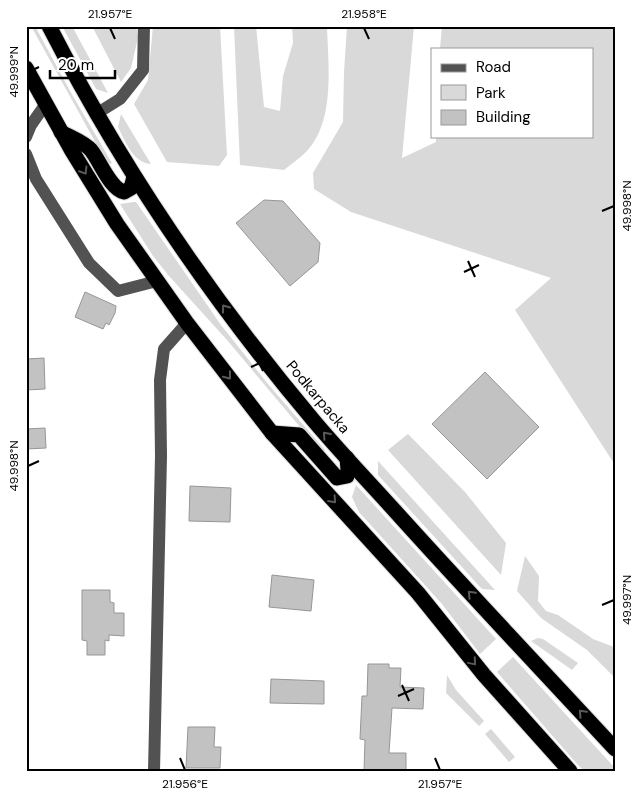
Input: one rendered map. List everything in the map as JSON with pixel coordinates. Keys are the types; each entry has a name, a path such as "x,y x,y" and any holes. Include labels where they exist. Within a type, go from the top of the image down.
{"highway":[{"name":"Podkarpacka","path":"49,26 96,114 134,177 174,239 254,347 315,423 447,569 615,749"},
{"path":"26,68 60,132 117,224 186,323 272,433 418,593 484,675 570,771"},
{"path":"60,132 90,149 114,185 121,192 131,188 134,177"},
{"path":"272,433 299,435 337,478 347,476 347,458"}],"lane":[{"path":"96,114 120,100 143,70 144,26"},
{"path":"26,137 31,124 45,105"},
{"path":"26,154 36,179 89,263 118,291 157,281"},
{"path":"154,771 161,456 160,380 164,349 186,323"}],"green space":[{"path":"31,26 35,26 112,163 108,165"},
{"path":"62,26 72,26 108,93 96,89"},
{"path":"92,26 137,26 138,38 131,68 121,82"},
{"path":"153,26 220,26 227,155 219,166 167,162 134,104 148,80"},
{"path":"234,26 256,26 264,107 280,111 283,76 293,43 292,26 327,26 329,75 326,109 322,126 315,140 305,153 284,170 240,165"},
{"path":"347,26 414,26 402,158 436,142 436,138 594,138 594,48 440,48 442,26 615,26 615,465 515,310 551,278 351,212 314,189 313,173 343,122"},
{"path":"121,114 151,164 139,160 127,145 118,127"},
{"path":"136,202 221,325 268,384 325,450 321,452 227,340 153,256 120,204"},
{"path":"408,434 465,492 506,543 501,575 388,450"},
{"path":"378,461 495,590 482,589 378,475"},
{"path":"356,485 496,639 480,654 442,604 359,512 352,497"},
{"path":"525,556 539,576 538,601 546,611 558,615 593,639 614,647 615,678 587,650 541,618 517,591"},
{"path":"538,638 543,639 578,663 572,670 531,641"},
{"path":"513,657 615,768 615,771 584,771 577,764 497,672"},
{"path":"447,675 456,690 484,721 479,726 446,693"},
{"path":"491,729 515,757 509,762 485,734"}],"building":[{"path":"264,200 283,201 320,243 318,262 290,286 236,223"},
{"path":"85,292 116,306 109,325 106,323 103,329 75,317"},
{"path":"44,358 45,389 26,390 26,359"},
{"path":"485,372 539,427 487,479 432,424"},
{"path":"45,428 46,448 26,449 26,429"},
{"path":"190,486 231,488 230,522 189,521"},
{"path":"272,575 314,580 311,611 269,607"},
{"path":"82,590 110,590 110,602 114,603 114,613 124,613 124,636 109,635 109,641 105,640 105,655 87,655 87,641 82,640"},
{"path":"368,664 389,664 389,668 401,668 400,687 424,688 423,709 392,708 389,753 406,753 406,771 364,771 365,740 360,739 362,696 367,696"},
{"path":"271,679 324,681 324,704 270,703"},
{"path":"188,727 215,727 214,747 221,747 220,768 186,768"}]}
